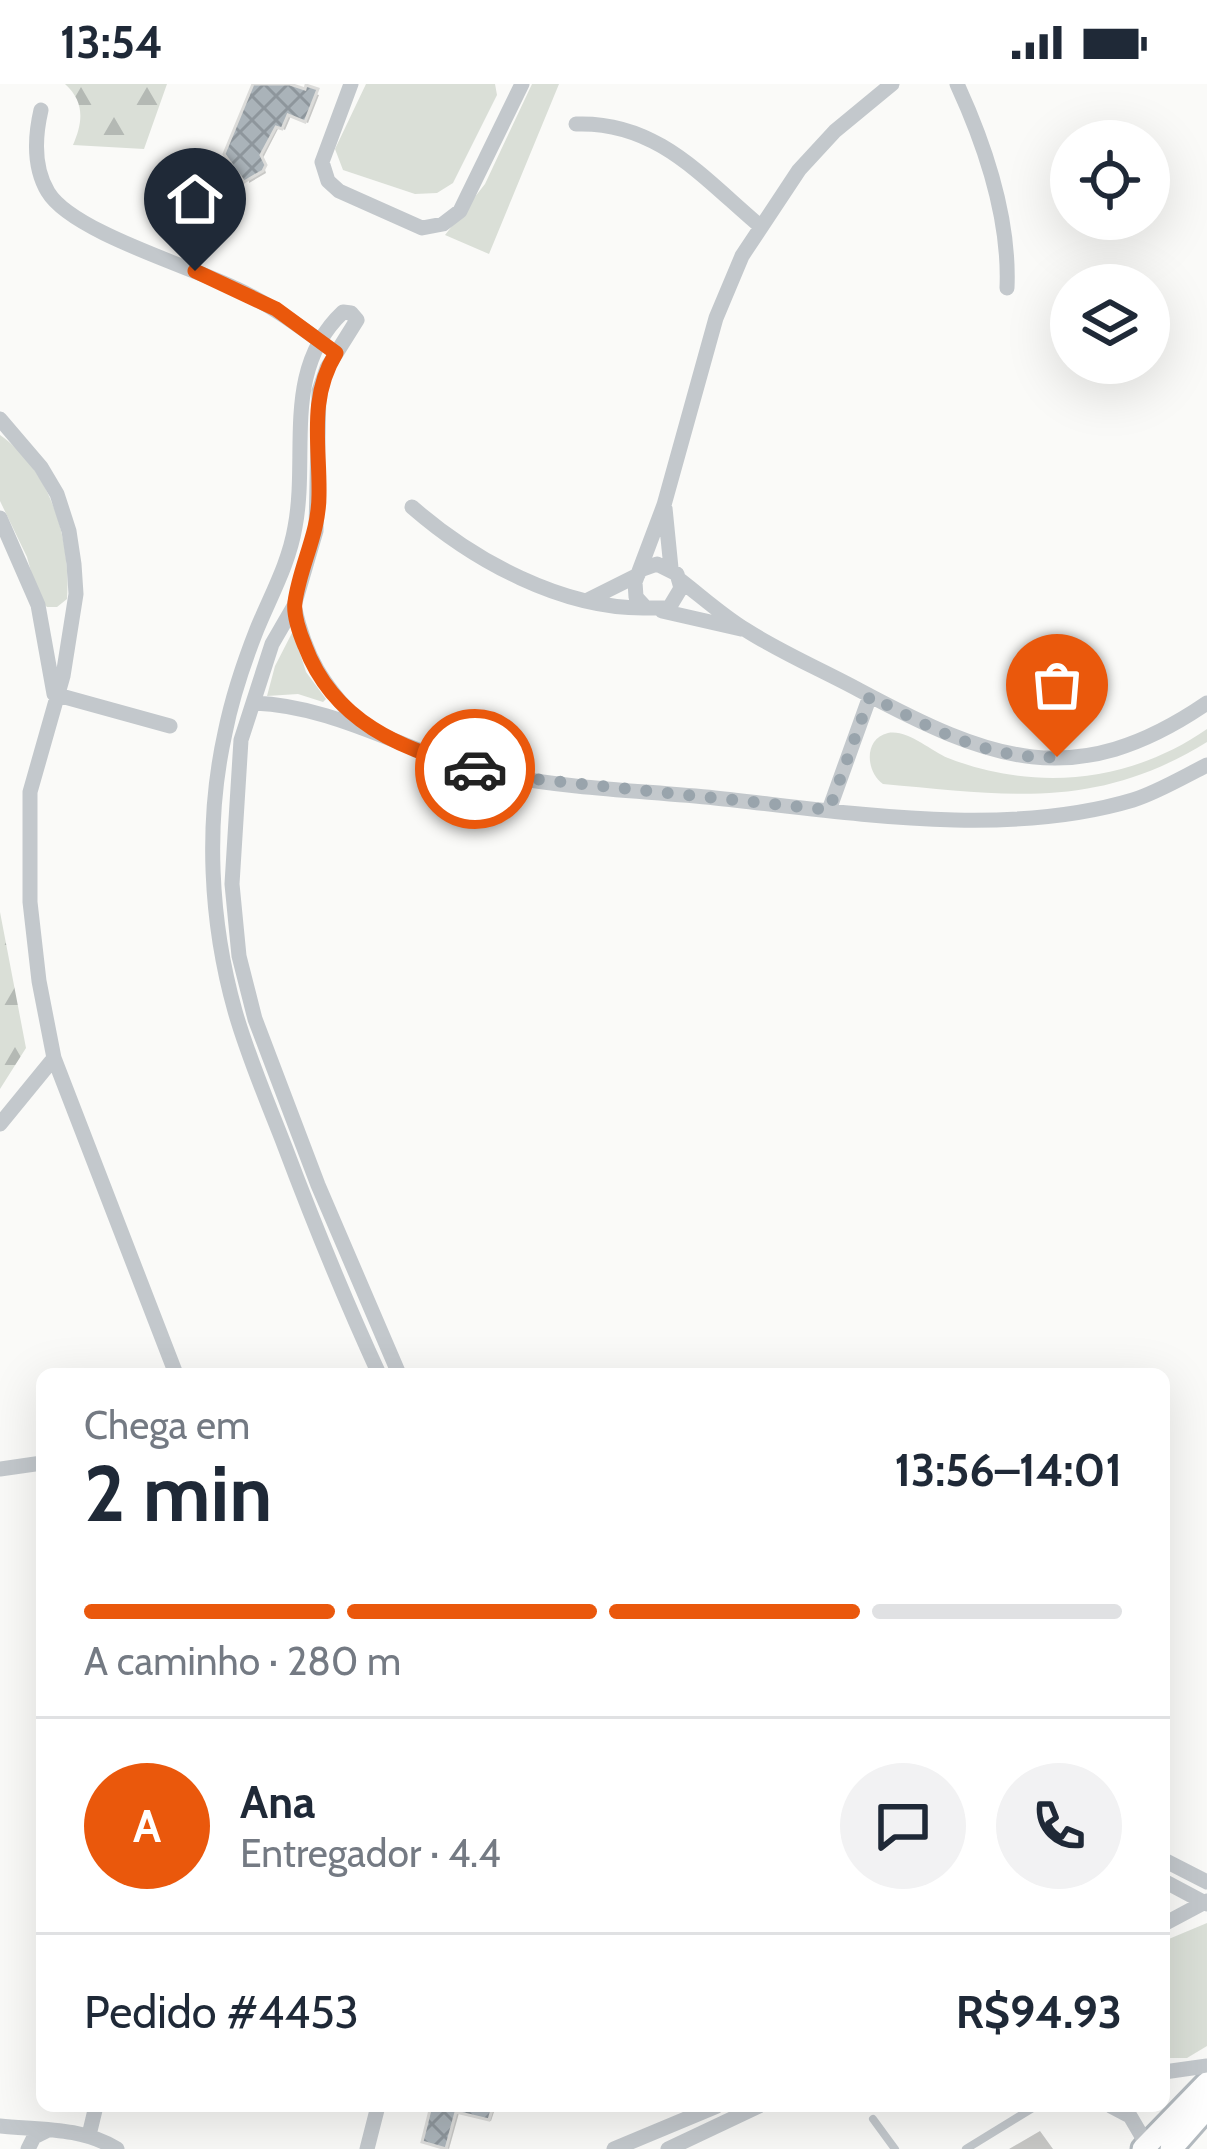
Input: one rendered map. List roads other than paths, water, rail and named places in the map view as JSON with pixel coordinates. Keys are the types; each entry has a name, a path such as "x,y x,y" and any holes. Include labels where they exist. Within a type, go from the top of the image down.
{"main road":[{"path":"1145,2147 1207,2083"},
{"path":"1171,2149 1207,2108"}],"street":[{"path":"351,84 322,162 328,181 422,228 443,224 460,211 522,84"},
{"path":"503,84 511,108"},
{"path":"654,610 636,597 640,572 664,505 716,318 742,256 799,170 835,131 892,84"},
{"path":"957,84 994,187 1009,248 1007,288"},
{"path":"41,110 34,141 48,193 82,223 232,286 276,309 336,353"},
{"path":"576,124 605,123 635,130 671,151 760,226"},
{"path":"376,1368 299,1184 236,1016 221,958 214,896 217,779 225,731 255,634 290,553 298,495 300,400 320,341 343,312 357,320 319,391 316,532 294,606 272,644 241,740 232,884 239,956 255,1019 396,1368"},
{"path":"1,422 41,467 57,494 69,531 76,594 62,676 30,792 30,902 39,981 54,1058 174,1368"},
{"path":"654,610 676,603 664,505"},
{"path":"412,507 443,534 539,585 586,601 746,630"},
{"path":"0,518 38,604 54,694"},
{"path":"586,601 657,564 746,630 940,733 989,751 1028,758 1086,756 1126,748 1169,729 1207,703"},
{"path":"38,604 54,611 76,594"},
{"path":"294,606 317,674 360,724"},
{"path":"54,694 170,726"},
{"path":"829,810 870,696"},
{"path":"254,703 288,704 360,724 451,763 506,776 829,810 993,820 1068,814 1135,800 1207,765"},
{"path":"0,1124 54,1058"},
{"path":"0,1469 36,1463"},
{"path":"1170,1863 1207,1882"},
{"path":"1170,1877 1181,1869"},
{"path":"1170,1884 1206,1903"},
{"path":"1170,1921 1206,1903"},
{"path":"1170,2071 1207,2066"},
{"path":"89,2135 95,2112"},
{"path":"367,2149 376,2112"},
{"path":"614,2149 703,2112"},
{"path":"668,2149 745,2112"},
{"path":"1122,2112 1130,2116 1145,2147"},
{"path":"0,2126 89,2135 111,2147"},
{"path":"28,2149 34,2137 49,2130"}],"lane":[{"path":"966,2149 1026,2112"},
{"path":"873,2119 895,2149"}]}
